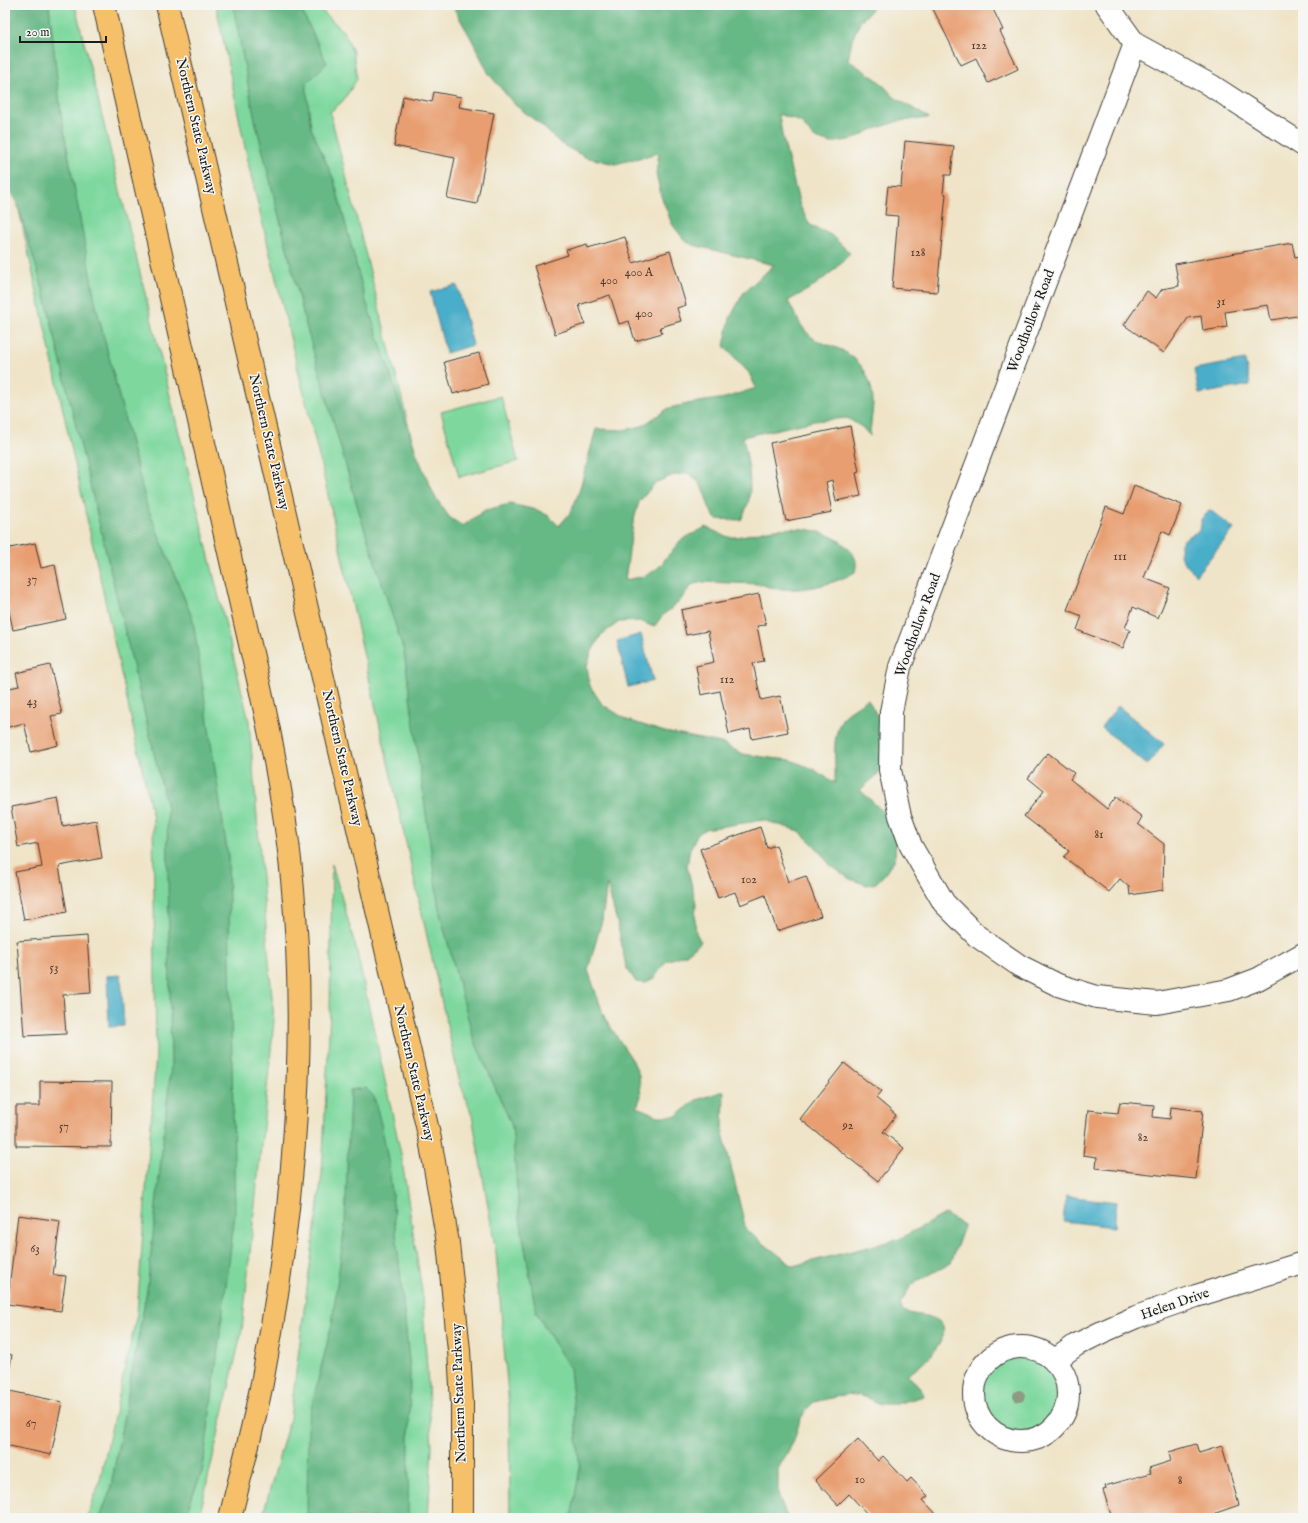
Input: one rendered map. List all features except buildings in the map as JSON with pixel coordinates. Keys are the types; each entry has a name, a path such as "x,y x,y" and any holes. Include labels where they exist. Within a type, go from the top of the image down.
{"highway":[{"path":"104,5 260,688 276,763 292,880 299,998 298,1061 290,1186 284,1249 263,1377 230,1518"},
{"name":"Northern State Parkway","path":"167,5 430,1139 448,1243 459,1342 462,1403 462,1518"}],"street":[{"path":"1107,5 1135,44 1212,86 1303,145"},
{"name":"Woodhollow Road","path":"1135,44 900,667 891,712 890,770 900,816 911,846 944,903 977,936 1020,966 1058,984 1097,997 1157,1003 1229,990 1258,979 1303,954"},
{"name":"Helen Drive","path":"1054,1361 1076,1345 1136,1317 1196,1296 1303,1263"},
{"path":"1011,1348 1026,1348 1041,1352 1054,1361 1063,1373 1068,1388 1067,1404 1062,1418 1052,1430 1039,1438 1023,1442 1008,1440 994,1433 983,1422 976,1408 974,1393 977,1378 984,1364 996,1354 1011,1348"}],"green space":[{"path":"5,5 75,5 249,721 274,1021 242,1330 199,1518 87,1518 99,1484 137,1314 156,1054 153,818 5,147"},
{"path":"5,5 49,5 61,114 96,306 147,506 193,620 228,857 235,1214 203,1469 184,1518 100,1518 110,1491 147,1290 171,1066 167,808 46,300 18,206 5,182"},
{"path":"216,5 316,5 344,32 353,52 357,79 343,101 330,112 449,587 745,1406 787,1518 510,1518 509,1407 496,1252 472,1115 460,1083 323,473 249,167"},
{"path":"233,5 299,5 327,63 306,84 311,128 334,180 365,298 417,455 435,497 450,518 463,526 485,510 510,504 537,510 549,516 559,526 571,512 579,492 596,429 623,430 642,426 669,408 725,398 756,388 749,373 724,346 730,318 744,292 774,265 693,245 685,241 672,224 661,196 656,173 659,153 615,164 585,157 561,144 541,125 514,104 489,74 452,5 876,5 860,22 852,40 848,60 879,81 894,97 929,118 899,121 869,131 854,139 830,143 813,137 801,122 779,114 782,135 800,206 810,225 831,235 850,253 832,272 811,288 788,301 800,323 811,337 844,351 850,355 864,370 870,383 873,397 870,436 862,427 847,418 814,421 743,437 749,468 750,491 748,504 741,520 716,519 700,484 688,473 671,476 655,483 639,502 633,523 625,580 646,576 658,568 681,540 706,527 729,537 788,528 820,532 839,541 847,547 855,558 855,572 822,585 796,589 772,588 761,584 704,582 693,584 679,602 662,616 654,627 640,621 619,622 601,635 591,653 587,666 590,686 602,704 627,720 665,732 721,743 743,754 791,760 813,769 835,783 835,748 837,730 845,715 868,699 881,723 884,764 876,776 860,790 892,820 896,832 895,859 884,875 876,883 867,885 850,879 830,865 815,846 799,831 763,820 705,829 697,835 690,849 687,866 696,903 696,933 701,942 686,954 666,961 655,977 646,983 636,982 626,967 618,926 607,884 602,920 588,970 604,1017 633,1061 639,1075 641,1096 637,1107 658,1116 676,1116 696,1100 724,1091 723,1133 746,1230 793,1266 899,1239 945,1214 964,1226 951,1263 911,1285 900,1304 902,1310 933,1318 943,1326 943,1334 935,1350 928,1359 907,1375 915,1382 924,1396 896,1404 881,1404 862,1396 848,1394 814,1402 806,1410 800,1420 794,1441 778,1469 778,1494 787,1518 571,1518 580,1468 570,1369 536,1312 519,1213 512,1126 473,1037 439,910 404,652 359,512 307,329 254,116"},
{"path":"501,396 518,461 459,477 441,412"},
{"path":"332,864 356,948 401,1154 422,1291 432,1447 428,1518 262,1518 290,1418 322,1174 330,1011"},
{"path":"366,1088 374,1097 389,1165 410,1369 408,1518 307,1518 308,1421 332,1323 345,1224 350,1090"},
{"path":"1021,1347 1039,1351 1054,1361 1064,1376 1068,1394 1064,1412 1054,1427 1039,1437 1021,1441 1003,1437 988,1427 978,1412 974,1394 978,1376 988,1361 1003,1351"}],"water":[{"path":"457,285 473,345 446,353 430,292"},
{"path":"1245,360 1250,385 1199,394 1194,369"},
{"path":"1210,510 1234,529 1196,575 1186,565 1180,556 1181,543 1199,530 1201,519"},
{"path":"641,634 653,681 628,687 617,641"},
{"path":"1118,706 1164,744 1147,765 1101,727"},
{"path":"121,975 124,1026 109,1027 107,976"},
{"path":"1066,1196 1117,1202 1114,1227 1063,1221"}]}
